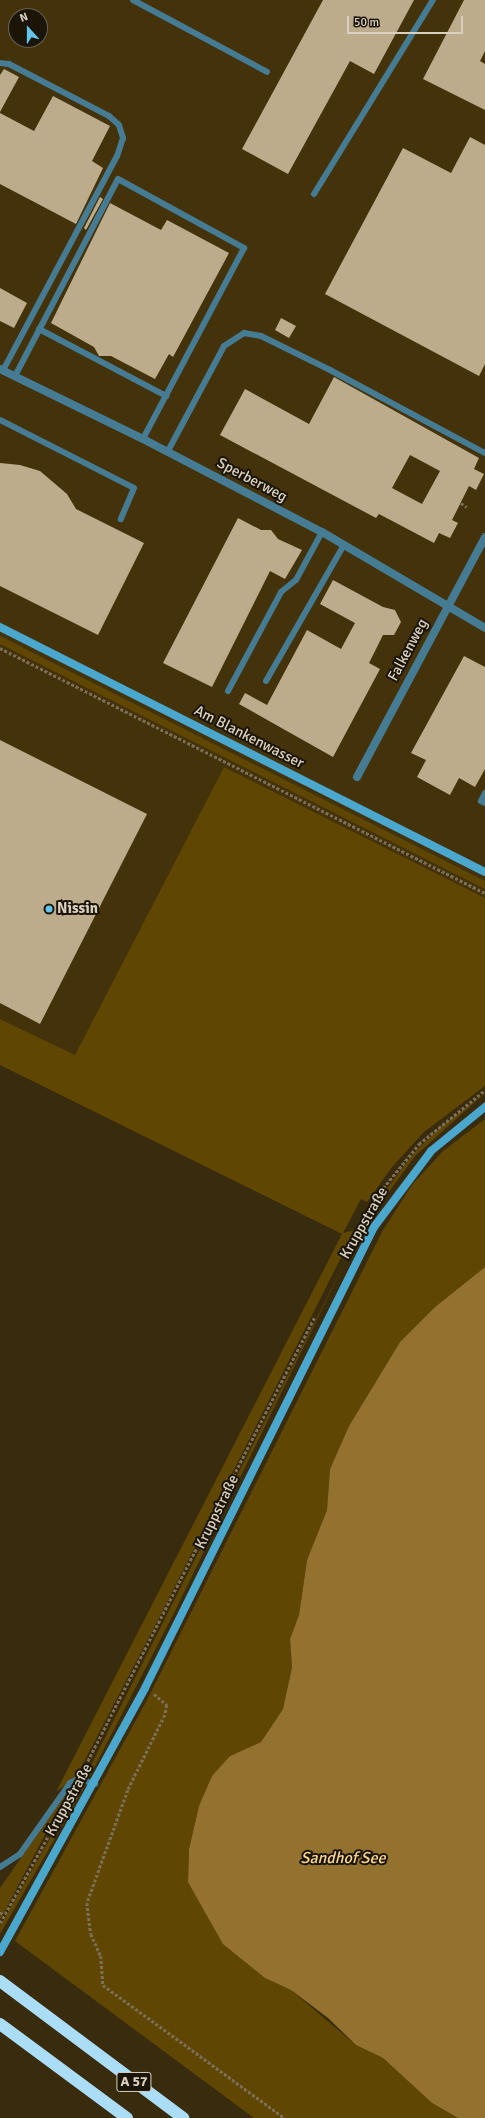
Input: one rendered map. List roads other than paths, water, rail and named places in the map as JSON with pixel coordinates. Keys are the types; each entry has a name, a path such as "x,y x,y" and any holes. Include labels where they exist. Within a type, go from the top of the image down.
{"highway":[{"name":"A 57","path":"1,1982 183,2118"},
{"name":"A 57","path":"0,2024 127,2118"}],"street":[{"name":"Sperberweg","path":"2,369 143,438 322,532 485,628"},
{"name":"Falkenweg","path":"357,777 485,537"},
{"name":"Am Blankenwasser","path":"0,627 485,872"},
{"name":"Kruppstraße","path":"0,1952 95,1784 145,1688 374,1227 431,1151 485,1107"}],"lane":[{"path":"133,0 267,72"},
{"path":"314,194 433,0"},
{"path":"0,63 9,64 109,116 121,128 123,138 118,156 2,369"},
{"path":"14,376 118,179 244,248 143,438"},
{"path":"39,329 166,396"},
{"path":"168,451 224,346 244,333 261,336 330,370 485,453"},
{"path":"0,420 134,488 121,519"},
{"path":"228,691 281,592 296,580 322,532"},
{"path":"266,681 344,545"},
{"path":"485,793 481,801 485,803"},
{"path":"0,1867 20,1854 70,1783 78,1779 95,1784"}],"water":[{"name":"Sandhof See","path":"485,1267 485,2118 458,2118 432,2103 383,2058 356,2045 328,2018 291,1990 265,1978 223,1944 188,1882 189,1849 199,1806 212,1776 230,1756 261,1742 283,1709 292,1667 290,1639 299,1615 307,1560 327,1510 330,1469 349,1426 400,1342 435,1307"}],"place":[{"name":"Nissin","path":"49,909"}]}
